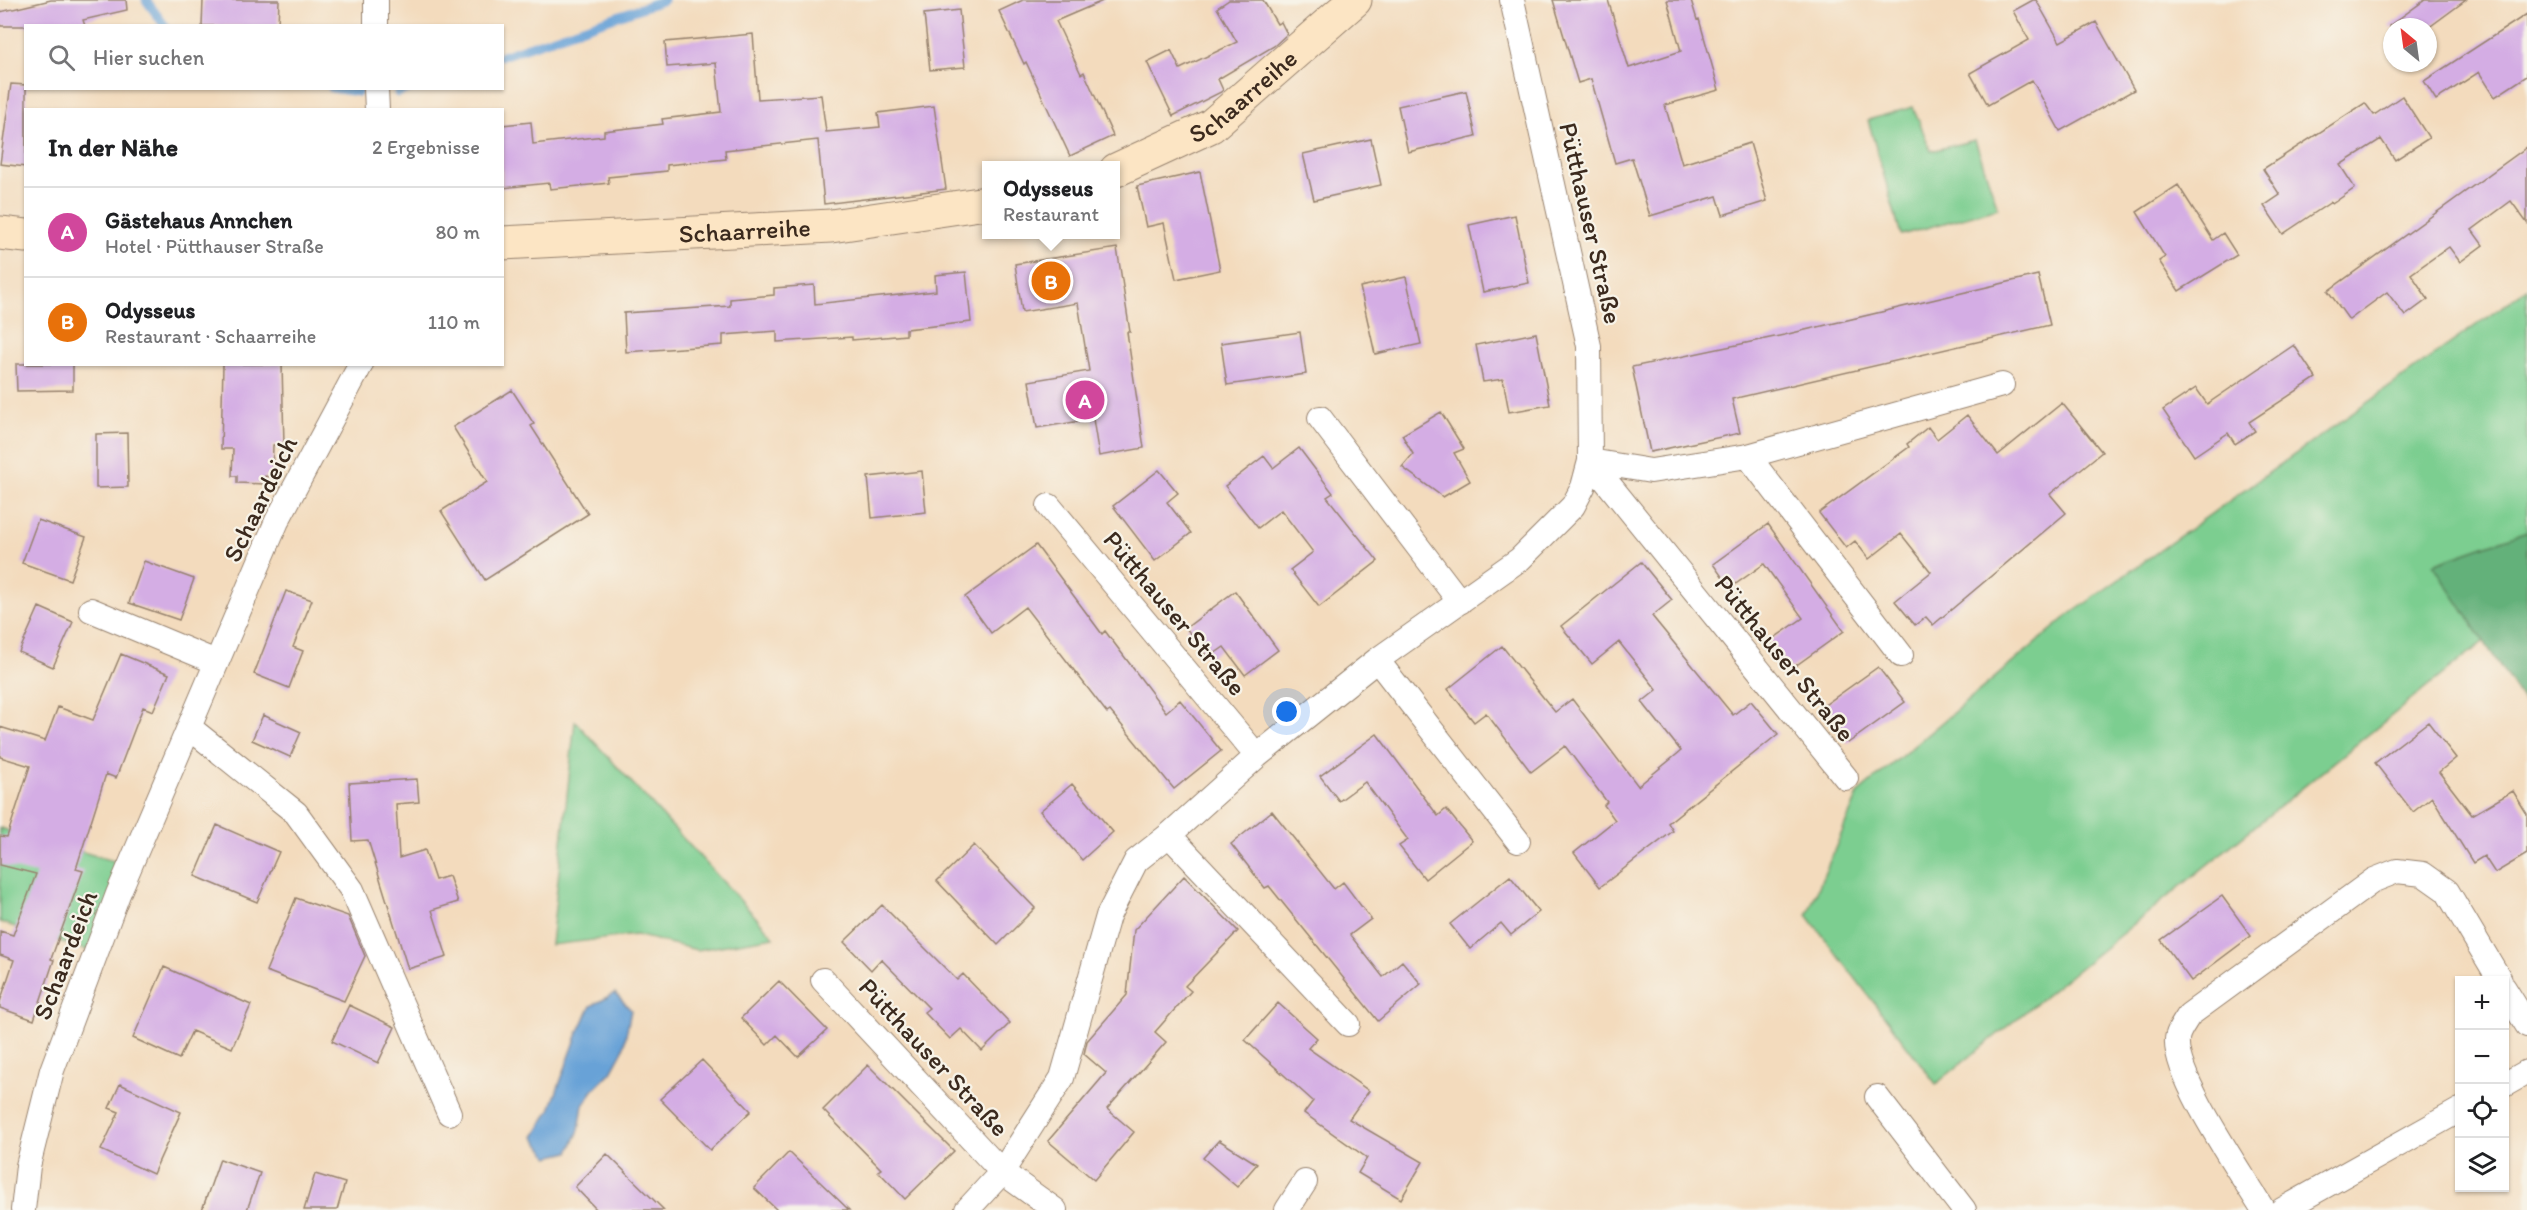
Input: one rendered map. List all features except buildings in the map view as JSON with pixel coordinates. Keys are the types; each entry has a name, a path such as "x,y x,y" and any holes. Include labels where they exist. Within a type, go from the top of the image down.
{"main road":[{"name":"Schaarreihe","path":"1120,168 1211,126 1355,0"},
{"name":"Schaarreihe","path":"504,243 831,226 982,204"},
{"path":"0,233 24,236"}],"street":[{"path":"376,0 376,24"},
{"name":"Pütthauser Straße","path":"967,1210 1002,1172 1062,1078 1108,916 1136,861 1169,835 1257,756 1377,660 1520,560 1573,506 1583,487 1590,461 1589,346 1512,0"},
{"path":"376,90 376,108"},
{"name":"Schaardeich","path":"23,1210 28,1166 52,1070 118,894 277,521 360,366"},
{"path":"1590,461 1651,471 1748,456 2002,385"},
{"path":"1320,418 1460,602"},
{"path":"1748,456 1901,655"},
{"name":"Pütthauser Straße","path":"1590,461 1846,778"},
{"name":"Pütthauser Straße","path":"1049,506 1257,756"},
{"path":"91,610 216,663"},
{"path":"1377,660 1518,841"},
{"path":"190,728 296,813 352,890 449,1113"},
{"path":"1169,835 1348,1024"},
{"path":"2263,1210 2193,1092 2179,1062 2176,1038 2188,1015 2374,880 2397,871 2423,874 2447,891 2497,976"},
{"name":"Pütthauser Straße","path":"823,980 1002,1172"},
{"path":"2509,995 2527,1025"},
{"path":"1877,1097 1964,1210"},
{"path":"2282,1210 2455,1113"},
{"path":"1002,1172 1055,1210"},
{"path":"1287,1210 1305,1182"}],"green space":[{"path":"1913,107 1931,151 1975,140 1998,208 1901,235 1868,120"},
{"path":"2527,289 2527,531 2434,564 2484,641 1936,1084 1807,915 1859,792 2069,615"},
{"path":"2527,531 2527,707 2433,564"},
{"path":"575,721 774,937 697,950 636,935 551,945"},
{"path":"0,828 131,866 96,953 0,922"}],"water":[{"path":"615,993 631,1010 623,1050 611,1072 594,1089 583,1105 579,1130 569,1152 549,1157 534,1137 550,1110 578,1033 591,1006"}],"waterway":[{"path":"146,0 164,24"},
{"path":"504,55 664,0"},
{"path":"345,90 358,92"},
{"path":"398,93 405,90"}],"place":[{"name":"Odysseus","path":"1051,281"},
{"name":"Gästehaus Annchen","path":"1085,400"}]}
